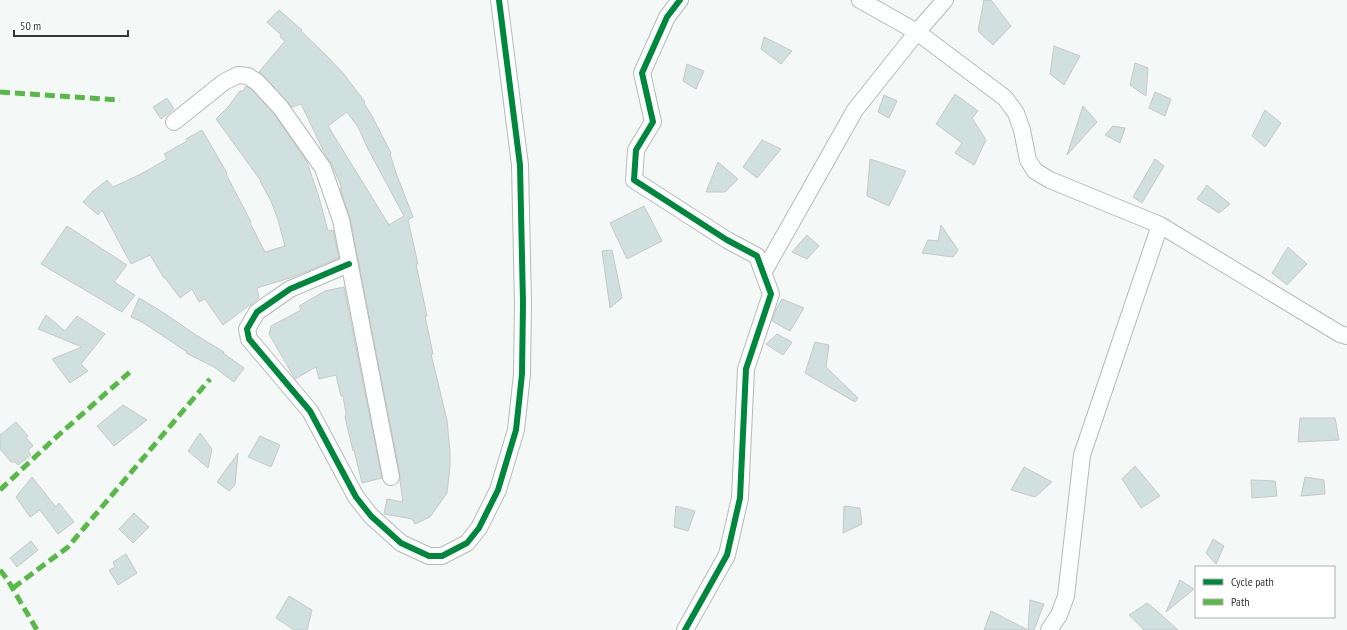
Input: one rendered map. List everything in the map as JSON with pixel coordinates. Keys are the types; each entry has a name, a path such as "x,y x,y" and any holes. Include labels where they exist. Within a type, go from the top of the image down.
{"street":[{"path":"349,264 290,289 257,312 247,329 249,339 310,411 356,497 371,516 401,543 429,556 442,556 467,543 479,528 498,490 516,430 522,374 523,303 520,165 499,0"},
{"path":"680,0 667,17 642,72 653,122 636,150 634,180 727,240 757,256 771,294 746,369 740,498 727,555 685,630"},
{"path":"860,0 917,32 1005,98 1016,113 1022,130 1028,160 1035,171 1050,180 1160,225 1340,334 1347,336"},
{"path":"763,272 855,110 917,32 945,0"},
{"path":"174,122 224,82 238,75 248,76 257,82 281,108 323,168 341,220 391,477"},
{"path":"1049,630 1059,615 1066,596 1082,455 1160,225"}],"building":[{"path":"984,0 991,0 1011,26 993,45 978,31"},
{"path":"279,10 302,30 301,31 343,73 365,102 364,103 391,153 390,154 396,173 413,217 408,220 418,264 416,264 427,316 425,316 433,354 431,354 447,420 450,451 447,493 430,517 415,524 412,519 384,514 387,499 403,502 400,475 350,218 340,188 342,188 301,104 292,107 259,72 285,41 280,37 281,35 267,22","holes":["347,112 358,127 368,149 404,216 389,225 328,126"]},
{"path":"764,37 792,51 781,64 761,49"},
{"path":"1054,46 1080,56 1064,85 1050,74"},
{"path":"1135,63 1148,68 1146,96 1130,85"},
{"path":"687,64 704,71 696,89 683,81"},
{"path":"246,86 251,89 274,114 307,162 318,194 328,231 333,230 339,258 293,277 257,288 259,298 223,325 205,299 199,302 192,289 180,298 164,278 150,255 131,264 102,210 98,215 83,202 92,192 107,180 113,187 141,174 167,159 164,154 187,141 186,139 202,130 227,173 226,174 265,252 285,246 271,201 261,181 216,119"},
{"path":"1155,92 1171,99 1165,116 1149,108"},
{"path":"955,94 978,111 972,118 986,140 974,165 955,153 962,143 936,124"},
{"path":"884,95 897,101 889,118 878,112"},
{"path":"167,98 174,109 161,119 153,107"},
{"path":"1083,106 1097,122 1067,155"},
{"path":"1265,110 1281,123 1265,147 1252,136"},
{"path":"1113,126 1125,128 1120,143 1105,135"},
{"path":"762,140 781,149 757,178 743,167"},
{"path":"870,159 906,171 889,206 867,196"},
{"path":"1155,159 1164,166 1142,203 1133,197"},
{"path":"718,162 738,179 725,192 706,192"},
{"path":"1207,185 1230,204 1219,213 1197,199"},
{"path":"644,206 662,241 627,259 610,223"},
{"path":"941,225 958,250 953,257 922,253 928,240 938,241"},
{"path":"67,226 127,265 114,282 135,295 122,312 41,264"},
{"path":"807,235 819,246 807,259 792,252"},
{"path":"1288,247 1307,264 1287,285 1272,273"},
{"path":"612,250 622,298 610,308 602,251"},
{"path":"344,287 382,478 362,483 345,417 346,414 343,396 341,396 336,375 319,379 316,367 295,379 269,334 271,326 301,310 299,306 325,291"},
{"path":"139,298 224,352 223,353 244,368 234,382 214,367 186,353 187,352 142,322 131,317"},
{"path":"782,299 804,308 790,331 772,321 776,309"},
{"path":"46,315 65,331 77,316 105,334 81,364 88,371 70,383 52,359 82,347 38,329"},
{"path":"777,334 792,342 783,355 766,344"},
{"path":"815,342 829,345 826,367 858,398 855,402 805,373"},
{"path":"123,405 147,420 114,446 97,426"},
{"path":"1300,418 1335,418 1339,440 1298,442"},
{"path":"16,422 28,436 26,437 33,446 28,450 31,455 18,465 15,462 11,462 0,449 0,435"},
{"path":"200,433 212,449 208,468 188,451"},
{"path":"260,436 280,445 271,467 248,457"},
{"path":"238,453 235,485 229,491 217,482"},
{"path":"1135,466 1160,496 1141,508 1122,479"},
{"path":"1024,467 1052,482 1035,497 1011,490"},
{"path":"32,477 56,507 59,503 74,522 58,534 40,510 30,517 16,497"},
{"path":"1305,477 1324,480 1325,494 1301,496"},
{"path":"1251,480 1275,481 1277,496 1252,498"},
{"path":"676,506 695,511 688,531 674,527"},
{"path":"844,506 860,508 862,524 843,533"},
{"path":"134,513 149,527 133,543 119,529"},
{"path":"1213,539 1224,546 1216,564 1206,553"},
{"path":"31,541 38,550 17,567 10,558"},
{"path":"126,554 137,573 118,585 109,570 115,567 113,562"},
{"path":"1180,580 1194,589 1166,612"},
{"path":"289,596 312,610 307,630 294,630 276,618"},
{"path":"1030,600 1044,604 1034,630 1028,630"},
{"path":"1147,603 1178,630 1144,630 1129,615"},
{"path":"991,611 1028,630 984,630"}],"marked path":[{"path":"0,92 120,100"},
{"path":"0,490 53,440 131,371"},
{"path":"13,588 68,547 210,379"},
{"path":"0,570 7,579 37,630"}],"cycle path":[{"path":"349,264 290,289 257,312 247,329 249,339 310,411 356,497 371,516 401,543 429,556 442,556 467,543 479,528 498,490 516,430 522,374 523,303 520,165 499,0"},
{"path":"680,0 667,17 642,73 653,122 636,150 634,180 727,240 757,256 771,294 746,369 740,498 727,555 685,630"}]}
